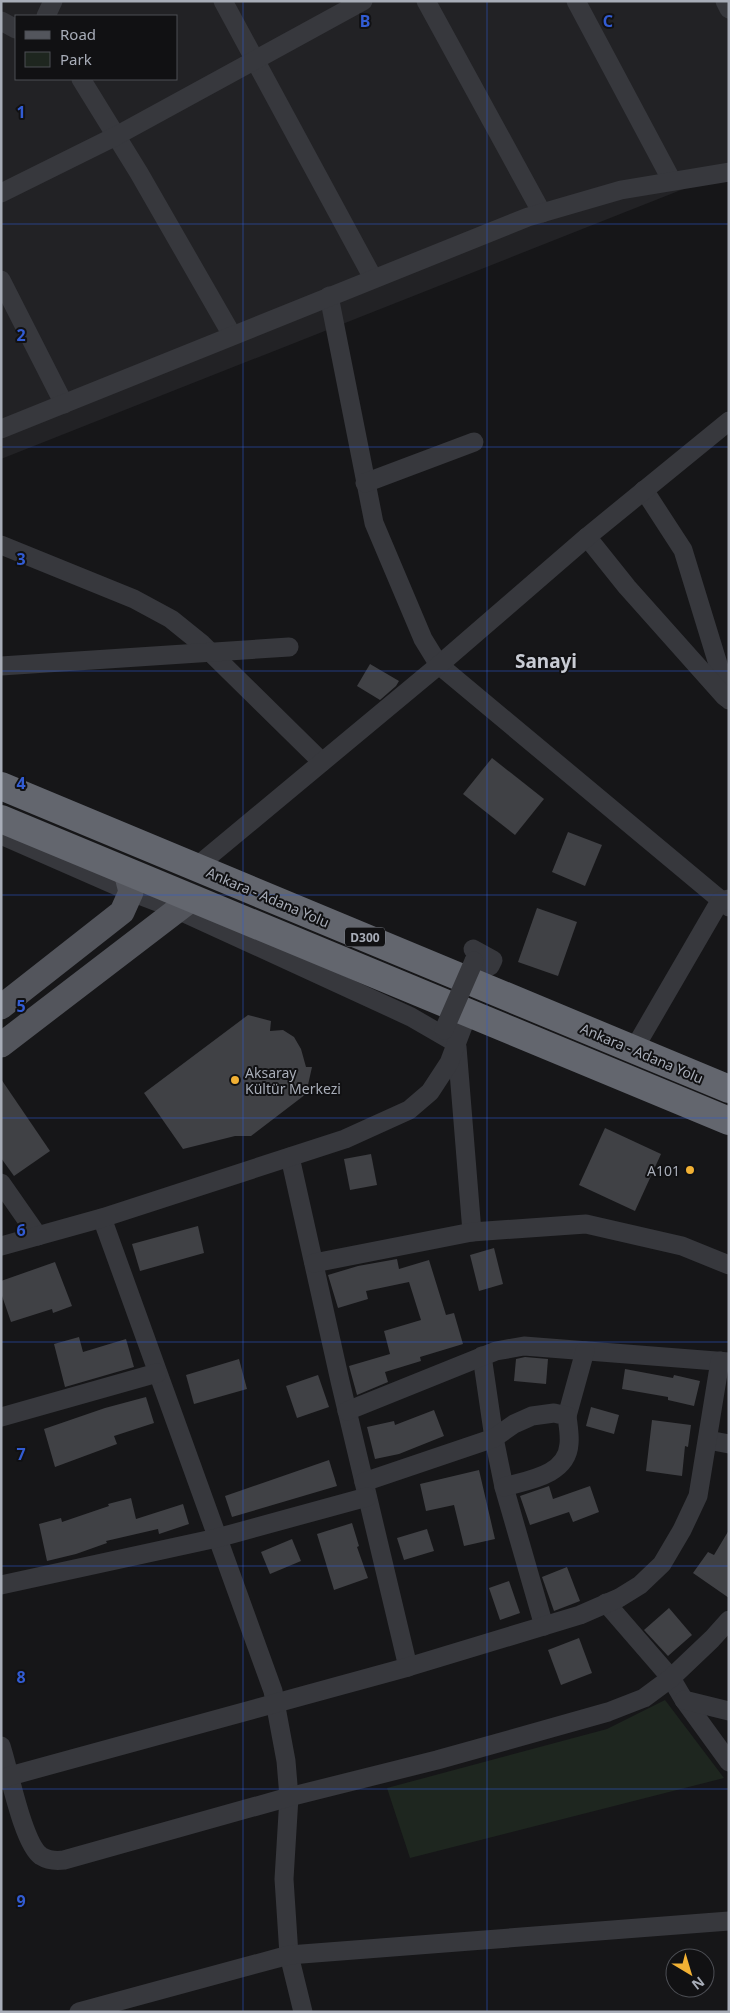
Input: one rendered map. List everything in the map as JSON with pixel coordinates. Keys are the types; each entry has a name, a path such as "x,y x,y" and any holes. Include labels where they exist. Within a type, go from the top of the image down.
{"highway":[{"name":"Ankara - Adana Yolu","path":"1,786 729,1089"},
{"name":"Ankara - Adana Yolu","path":"1,819 128,882 468,1013 729,1121"}],"main road":[{"path":"1,1007 122,912 128,882"},
{"path":"1,1045 185,904"}],"street":[{"path":"46,15 53,1"},
{"path":"223,1 374,278"},
{"path":"1,193 116,136 363,1"},
{"path":"426,1 542,212"},
{"path":"576,1 672,181"},
{"path":"725,1 729,9"},
{"path":"1,21 15,28"},
{"path":"82,80 232,335"},
{"path":"1,429 542,212 621,190 729,172"},
{"path":"1,280 64,404"},
{"path":"329,296 374,523 423,639 439,665 726,902 634,1049"},
{"path":"196,867 439,665 587,537 729,421"},
{"path":"365,483 474,442"},
{"path":"644,490 683,550 729,701"},
{"path":"587,537 627,587 729,701"},
{"path":"1,545 134,599 171,620 210,652 322,762"},
{"path":"1,666 289,647"},
{"path":"1,835 128,882"},
{"path":"185,904 411,1017 457,1045"},
{"path":"411,1017 416,1013 444,1030 473,955"},
{"path":"1,1246 102,1218 345,1139 409,1110 430,1092 449,1063 468,1013"},
{"path":"457,1045 472,1232"},
{"path":"290,1157 365,1489 408,1667"},
{"path":"1,1183 38,1236"},
{"path":"102,1218 273,1691 286,1761 289,1797 284,1879 289,1954 303,2012"},
{"path":"314,1263 472,1232 586,1224 682,1246 729,1266"},
{"path":"6,1778 275,1702 408,1667 544,1626 580,1615 606,1604 640,1585 662,1564 682,1530 698,1496 725,1362 524,1346 496,1350 347,1411"},
{"path":"504,1487 544,1476 559,1466 566,1457 570,1444 567,1416 585,1350"},
{"path":"482,1356 494,1438 504,1487 544,1626"},
{"path":"1,1417 157,1373"},
{"path":"1,1585 217,1538 365,1489 494,1438 514,1424 532,1416 554,1413 567,1416"},
{"path":"708,1440 729,1444"},
{"path":"606,1604 671,1678 684,1700 729,1762"},
{"path":"1,1746 6,1778 28,1839 34,1849 42,1856 52,1861 64,1860 289,1797 437,1760 608,1712 644,1698 671,1678 729,1620"},
{"path":"684,1700 729,1711"},
{"path":"79,2012 289,1954 729,1921"}],"shaded area":[{"path":"1,1 729,1 729,171 1,459"}],"green space":[{"path":"665,1700 724,1778 410,1858 387,1788 607,1729"}],"building":[{"path":"370,664 399,681 380,700 357,686"},
{"path":"492,758 544,799 515,835 463,794"},
{"path":"568,832 602,845 585,886 552,872"},
{"path":"537,908 577,922 558,976 518,962"},
{"name":"Aksaray Kültür Merkezi","path":"248,1015 271,1021 270,1031 283,1030 294,1037 301,1049 306,1067 312,1067 306,1094 251,1136 235,1136 183,1149 144,1093"},
{"path":"1,1079 50,1151 14,1176 1,1158"},
{"path":"605,1128 661,1154 635,1211 579,1185"},
{"path":"371,1154 377,1185 350,1190 344,1159"},
{"path":"198,1226 204,1253 140,1271 132,1244"},
{"path":"494,1248 503,1284 479,1291 470,1255"},
{"path":"397,1259 399,1269 429,1260 446,1315 454,1313 463,1344 420,1357 421,1361 385,1372 388,1382 357,1395 349,1366 390,1354 384,1331 421,1320 409,1282 366,1291 368,1299 338,1308 328,1275 358,1266"},
{"path":"55,1262 72,1306 53,1313 52,1309 11,1322 1,1293 1,1281"},
{"path":"79,1337 83,1352 126,1339 134,1367 65,1387 54,1344"},
{"path":"525,1357 548,1359 546,1384 514,1381 516,1359"},
{"path":"239,1359 247,1389 194,1404 186,1375"},
{"path":"625,1369 673,1378 674,1375 700,1381 694,1406 668,1400 668,1397 622,1389"},
{"path":"318,1375 329,1407 297,1418 286,1386"},
{"path":"146,1397 154,1423 114,1436 117,1444 55,1467 44,1429 105,1408"},
{"path":"591,1407 619,1415 614,1434 586,1426"},
{"path":"434,1410 444,1436 399,1454 375,1459 367,1427 394,1421 395,1425"},
{"path":"652,1420 691,1425 688,1447 685,1446 682,1476 646,1471"},
{"path":"329,1460 337,1486 232,1517 225,1496"},
{"path":"479,1470 495,1539 464,1546 454,1505 426,1511 420,1484"},
{"path":"549,1486 553,1499 590,1486 599,1512 573,1522 569,1512 530,1525 520,1496"},
{"path":"131,1498 136,1519 183,1504 189,1524 159,1534 158,1529 106,1541 107,1543 76,1554 47,1561 39,1524 61,1518 62,1522 109,1506 108,1504"},
{"path":"352,1523 359,1546 357,1547 368,1578 334,1590 317,1534"},
{"path":"427,1529 434,1551 404,1560 397,1538"},
{"path":"729,1530 729,1598 693,1573 708,1552 714,1555"},
{"path":"292,1539 301,1561 270,1574 261,1552"},
{"path":"567,1567 580,1601 554,1611 542,1577"},
{"path":"509,1581 520,1613 500,1620 489,1588"},
{"path":"669,1608 692,1635 668,1656 644,1630"},
{"path":"579,1638 592,1673 561,1685 548,1650"}],"place":[{"name":"Aksaray Kültür Merkezi","path":"235,1080"},
{"name":"A101","path":"690,1170"}],"district":[{"name":"Sanayi","path":"546,661"}]}
